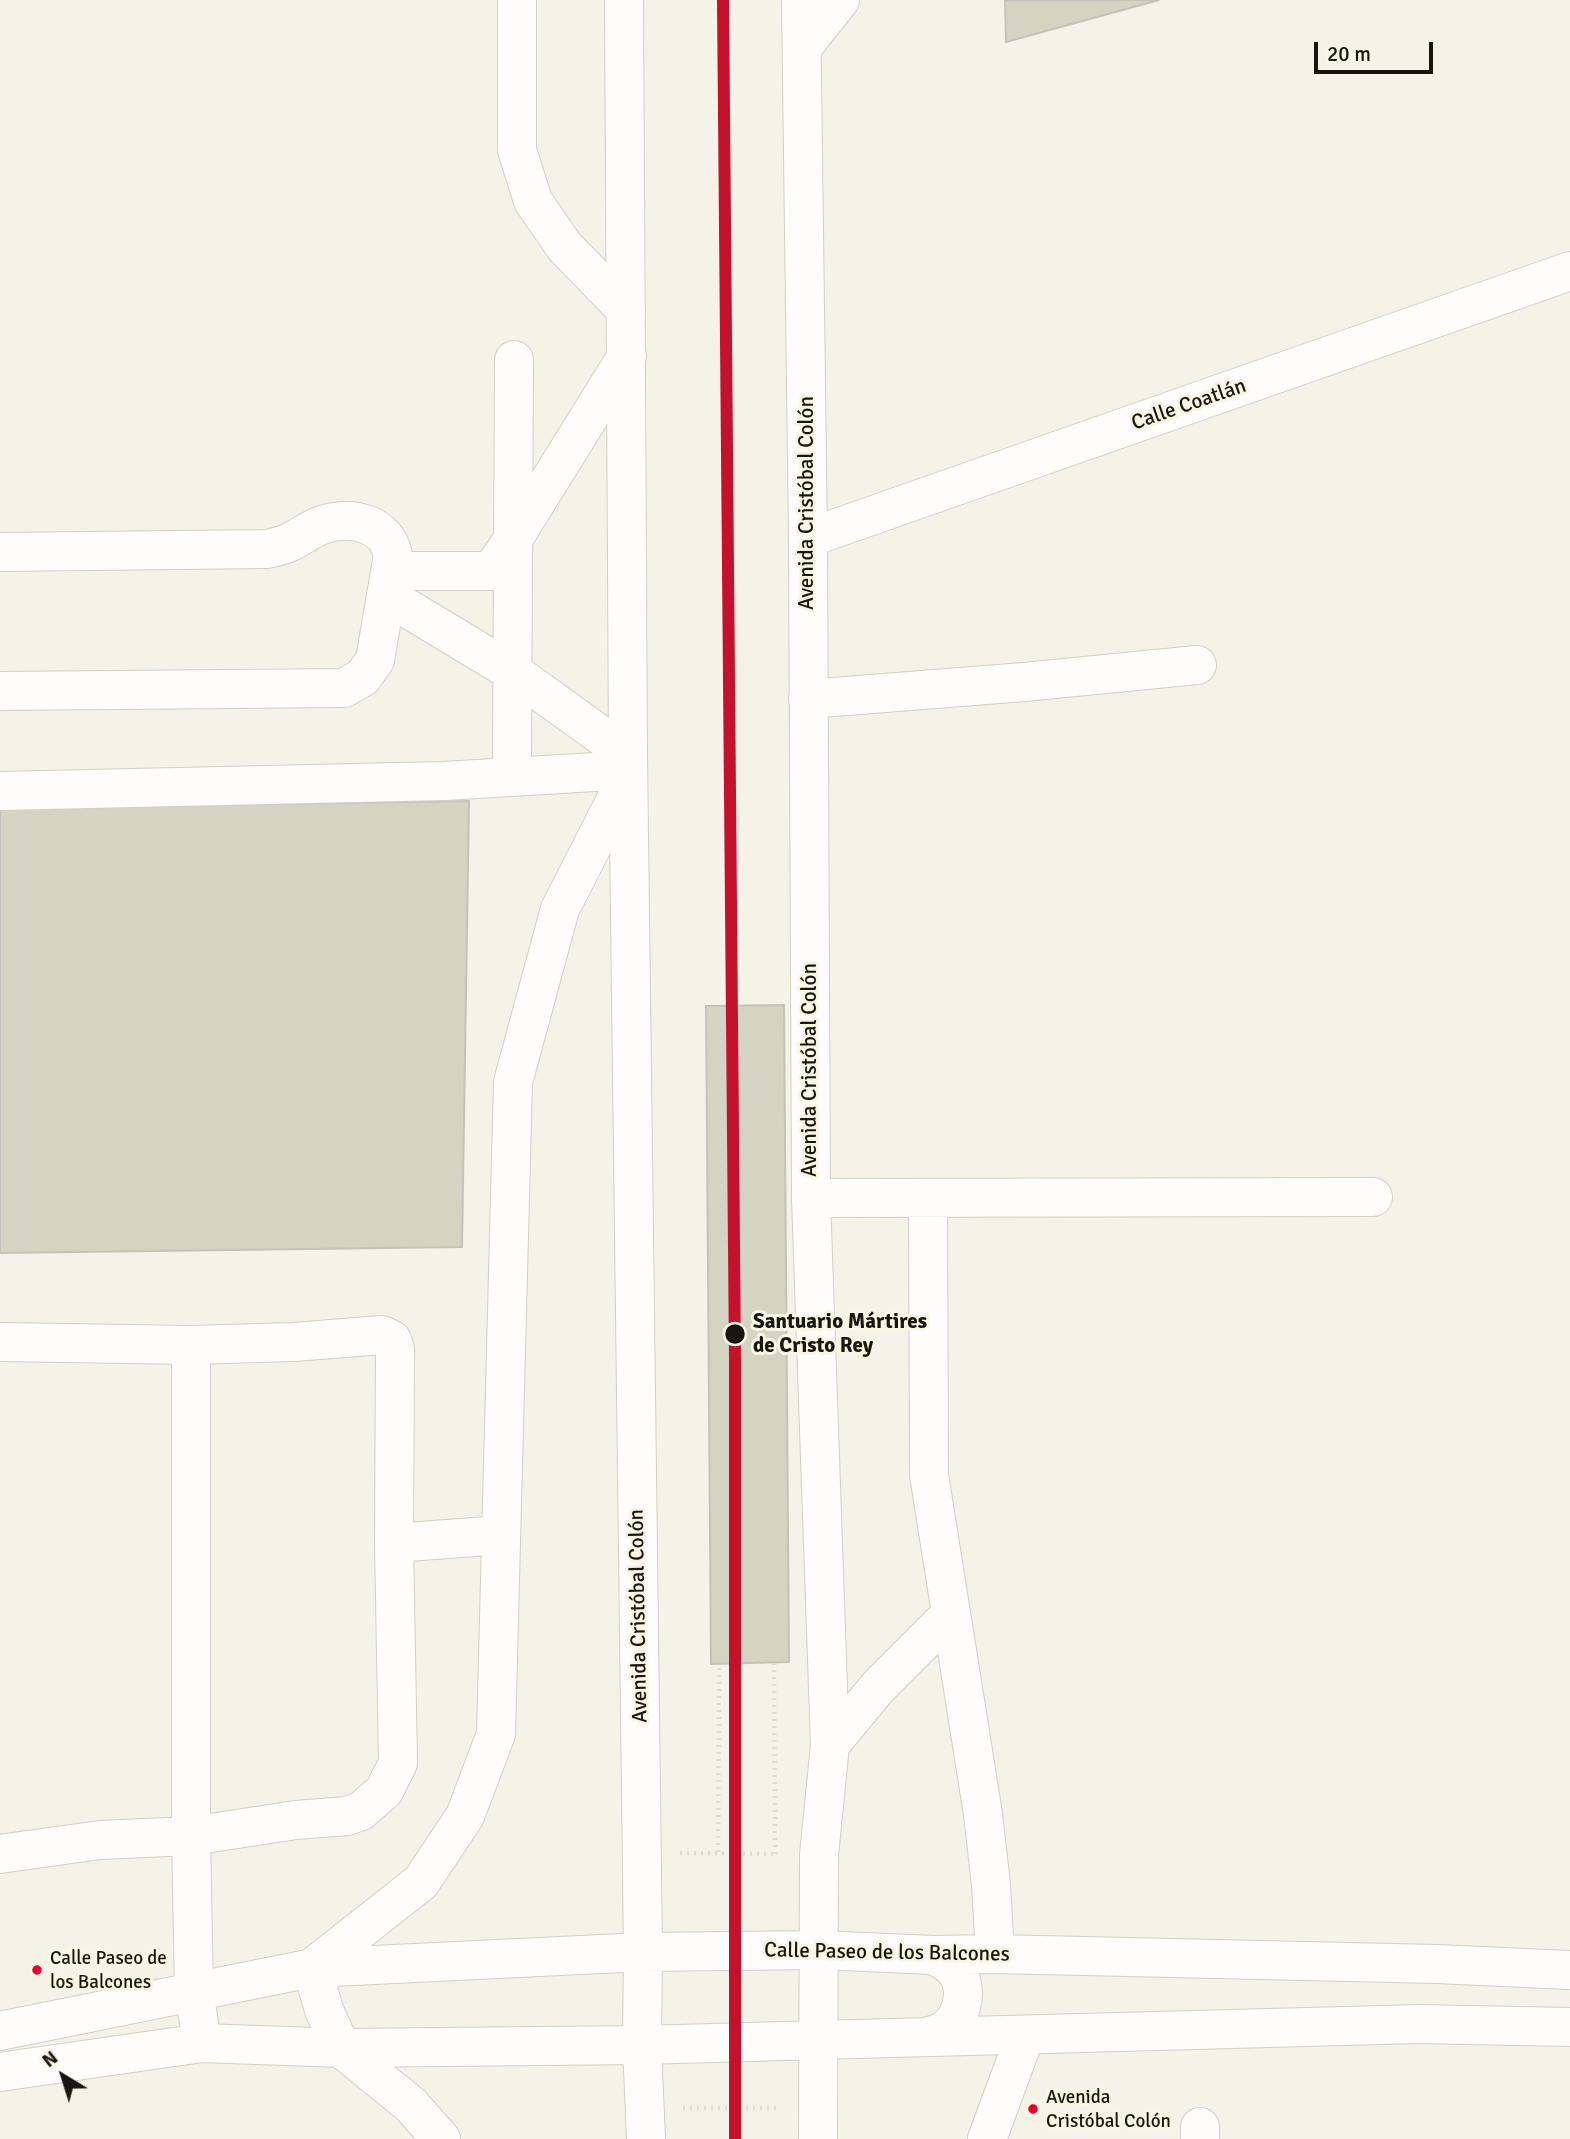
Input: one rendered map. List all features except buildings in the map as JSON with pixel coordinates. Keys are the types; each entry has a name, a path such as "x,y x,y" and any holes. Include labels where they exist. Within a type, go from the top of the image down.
{"main road":[{"path":"517,0 517,150 533,201 564,246 626,310"},
{"name":"Avenida Cristóbal Colón","path":"624,0 628,767 645,2124"},
{"name":"Avenida Cristóbal Colón","path":"801,0 808,538 811,1198 830,1745 819,1855 818,2124"},
{"path":"802,48 839,0"},
{"name":"Calle Coatlán","path":"808,538 1570,271"},
{"path":"389,584 491,571 627,356"},
{"path":"512,755 514,360"},
{"path":"0,552 267,549 288,544 324,524 350,520 378,528 388,539 393,555 375,660 363,677 344,688 0,691"},
{"path":"389,584 513,672 628,767"},
{"path":"808,699 1197,665"},
{"path":"0,791 444,780 628,767"},
{"path":"441,2139 411,2105 341,2048 324,2010 312,1968 421,1882 465,1816 496,1734 513,1082 560,909 628,767"},
{"path":"811,1198 1373,1197"},
{"path":"928,1198 929,1475 983,1814 995,1954"},
{"path":"0,1342 191,1345 294,1342 382,1335 392,1340 396,1349 394,1543 398,1763 384,1791 361,1811 347,1816 296,1820 191,1836 100,1840 0,1854"},
{"path":"191,1345 191,1836 194,1991 202,2043"},
{"path":"394,1543 501,1535"},
{"path":"830,1745 878,1687 951,1614"},
{"name":"Calle Paseo de los Balcones","path":"0,2031 312,1968 643,1952 818,1950 933,1955 995,1954 1437,1964 1570,1970"},
{"path":"926,2037 942,2032 954,2021 962,2006 963,1990 958,1975 947,1962 933,1955"},
{"path":"0,2072 202,2043 341,2048 642,2045 1419,2024 1570,2027"},
{"path":"987,2139 1025,2036"}],"path":[{"path":"774,1663 775,1854"},
{"path":"718,1852 719,1664"},
{"path":"642,1853 819,1855"},
{"path":"645,2124 818,2124"}],"transit line":[{"path":"723,0 735,1359 735,2139"}],"place":[{"name":"Santuario Mártires de Cristo Rey","path":"735,1334"},
{"name":"Calle Paseo de los Balcones","path":"37,1970"},
{"name":"Avenida Cristóbal Colón","path":"1033,2109"}]}
